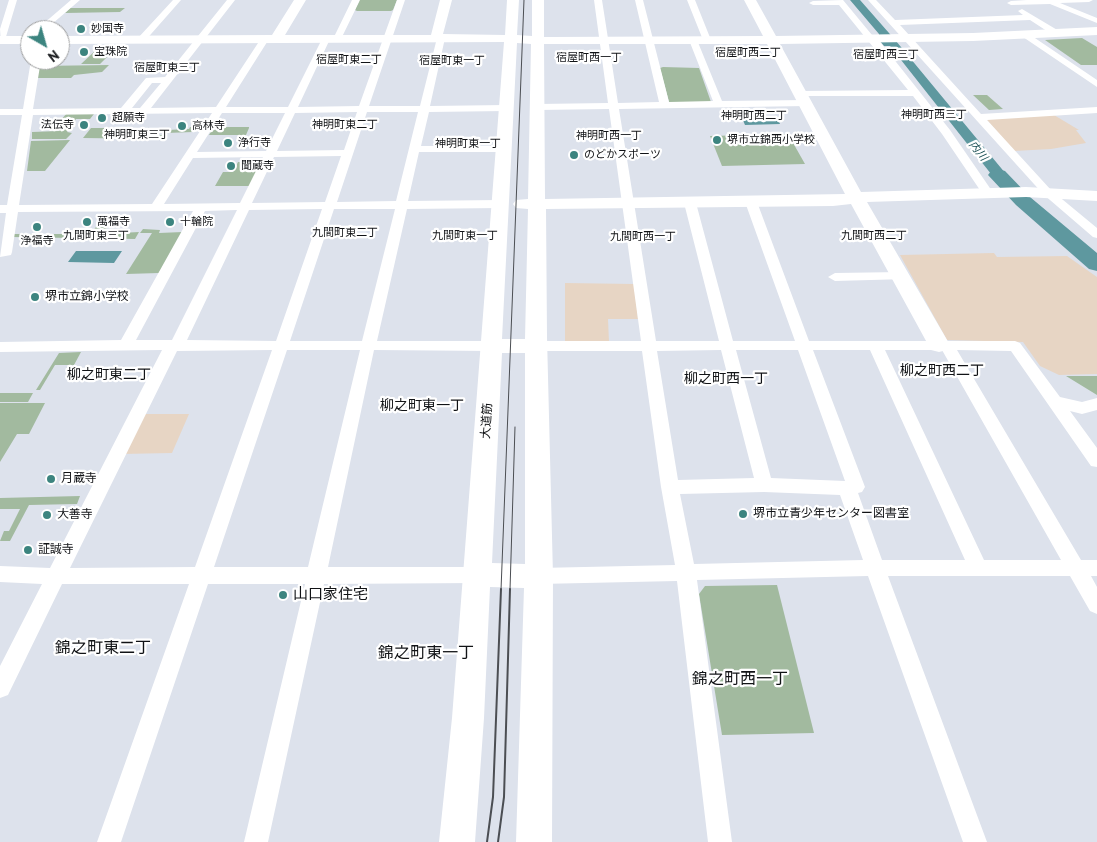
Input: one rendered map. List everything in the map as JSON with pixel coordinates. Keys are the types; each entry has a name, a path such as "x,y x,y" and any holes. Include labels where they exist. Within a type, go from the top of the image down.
{"street":[{"path":"12,0 1,40 20,39"},
{"path":"52,20 76,0"},
{"path":"141,40 177,0"},
{"path":"144,110 231,0"},
{"path":"156,208 220,110 300,0"},
{"path":"0,688 246,206 292,109 356,0"},
{"path":"110,842 200,576 282,346 401,0"},
{"path":"256,842 424,108 446,0"},
{"name":"大道筋","path":"513,0 512,40 536,204 539,576 534,842"},
{"name":"大道筋","path":"457,842 468,718 503,150 522,107 538,40 538,0"},
{"path":"598,0 670,486 686,573 720,842"},
{"path":"639,0 665,105"},
{"path":"691,0 707,40"},
{"path":"750,0 856,198 1077,568 1097,605"},
{"path":"872,0 902,37 979,117 1047,192 1097,234"},
{"path":"1008,2 1089,0"},
{"path":"814,3 840,1 878,44 992,194"},
{"path":"1048,1 1097,21"},
{"path":"1008,2 1056,33"},
{"path":"892,23 1032,17"},
{"path":"70,40 439,38 604,41 771,40 1097,31"},
{"path":"1026,34 1097,84"},
{"path":"693,40 719,105"},
{"path":"0,253 6,252 34,70"},
{"path":"125,110 149,80 168,80"},
{"path":"0,112 719,105 916,93"},
{"path":"979,117 1097,110"},
{"path":"414,149 503,150"},
{"path":"190,155 349,153"},
{"path":"0,209 833,201 856,198 1026,192 1097,196"},
{"path":"670,486 764,485 856,487 751,202"},
{"path":"690,203 764,485"},
{"path":"126,345 201,207"},
{"path":"835,277 902,276"},
{"path":"0,347 126,345 1015,346 1097,461"},
{"path":"875,345 978,568"},
{"path":"1056,402 1090,406 1097,418"},
{"path":"848,488 875,568 975,842"},
{"path":"0,574 56,576 539,576 875,568 1097,568"}],"shaded area":[{"path":"1054,115 1079,130 1076,130 1086,143 1051,149 1014,151 987,120 988,118"},
{"path":"994,253 997,257 1067,256 1097,277 1097,374 1059,375 1040,366 1023,342 947,340 900,255"},
{"path":"565,283 634,284 638,319 608,319 609,342 565,342"},
{"path":"142,414 189,414 172,453 121,454"}],"green space":[{"path":"359,0 397,0 391,11 357,11 355,10"},
{"path":"70,8 125,8 120,12 65,13"},
{"path":"1082,38 1097,47 1097,65 1081,65 1045,40"},
{"path":"96,50 114,50 100,64 81,64"},
{"path":"109,65 102,72 74,75 71,78 36,78 38,70 70,70 70,66"},
{"path":"660,68 699,68 711,102 669,102"},
{"path":"973,95 987,95 1003,109 989,110"},
{"path":"68,112 94,114 90,119 76,119 67,132 72,133 66,139 32,139 32,132 59,131 66,123 59,122"},
{"path":"190,127 198,127 193,132 166,133 160,139 83,138 91,128 108,128 106,132 135,132 133,136 162,135 167,130 189,129"},
{"path":"222,127 249,128 246,135 209,135 212,130 220,130"},
{"path":"788,134 805,164 722,166 710,136"},
{"path":"70,140 45,171 27,171 31,141"},
{"path":"238,162 261,163 250,186 215,186 223,172 233,172"},
{"path":"104,226 108,226 103,234 139,232 135,239 12,237 12,234 86,234 91,233 96,227 103,227 96,238"},
{"path":"143,229 160,230 159,233 183,232 159,273 126,274 152,233 140,233"},
{"path":"81,352 74,365 55,365 40,390 36,390 59,353"},
{"path":"1066,376 1097,376 1097,395"},
{"path":"0,393 33,393 28,402 0,402"},
{"path":"0,403 45,403 29,434 17,434 0,462"},
{"path":"80,496 77,504 29,505 10,541 0,541 4,531 9,531 20,509 0,509 0,498"},
{"path":"777,585 814,733 722,735 699,594 705,586"}],"water":[{"path":"850,0 860,0 896,41 1025,197 1025,200 1021,201 995,179 890,46 884,46 879,40 879,34"},
{"path":"777,117 780,124 745,125 742,118"},
{"path":"76,251 122,251 114,263 68,262"}],"waterway":[{"name":"内川","path":"998,175 1023,201 1097,264"}],"tram line":[{"path":"501,590 524,0"},
{"path":"510,590 515,427"},
{"path":"487,842 493,797 501,589"},
{"path":"498,842 504,797 510,589"}],"place":[{"name":"妙国寺","path":"81,29"},
{"name":"宝珠院","path":"84,52"},
{"name":"超願寺","path":"102,118"},
{"name":"法伝寺","path":"84,125"},
{"name":"高林寺","path":"182,126"},
{"name":"堺市立錦西小学校","path":"717,140"},
{"name":"浄行寺","path":"228,143"},
{"name":"のどかスポーツ","path":"574,155"},
{"name":"聞蔵寺","path":"231,166"},
{"name":"萬福寺","path":"87,222"},
{"name":"十輪院","path":"170,222"},
{"name":"浄福寺","path":"37,227"},
{"name":"堺市立錦小学校","path":"35,297"},
{"name":"月蔵寺","path":"51,479"},
{"name":"堺市立青少年センター図書室","path":"743,514"},
{"name":"大善寺","path":"47,515"},
{"name":"証誠寺","path":"28,550"},
{"name":"山口家住宅","path":"283,595"}],"district":[{"name":"宿屋町西二丁","path":"748,53"},
{"name":"宿屋町西三丁","path":"886,55"},
{"name":"宿屋町西一丁","path":"589,58"},
{"name":"宿屋町東二丁","path":"349,60"},
{"name":"宿屋町東一丁","path":"452,61"},
{"name":"宿屋町東三丁","path":"167,68"},
{"name":"神明町西三丁","path":"934,115"},
{"name":"神明町西二丁","path":"754,116"},
{"name":"神明町東二丁","path":"345,125"},
{"name":"神明町東三丁","path":"137,135"},
{"name":"神明町西一丁","path":"609,136"},
{"name":"神明町東一丁","path":"468,144"},
{"name":"九間町東二丁","path":"345,233"},
{"name":"九間町東三丁","path":"96,236"},
{"name":"九間町東一丁","path":"465,236"},
{"name":"九間町西二丁","path":"874,236"},
{"name":"九間町西一丁","path":"643,237"},
{"name":"柳之町西二丁","path":"942,371"},
{"name":"柳之町東二丁","path":"109,375"},
{"name":"柳之町西一丁","path":"726,379"},
{"name":"柳之町東一丁","path":"422,406"},
{"name":"錦之町東二丁","path":"103,648"},
{"name":"錦之町東一丁","path":"426,653"},
{"name":"錦之町西一丁","path":"740,679"}]}
